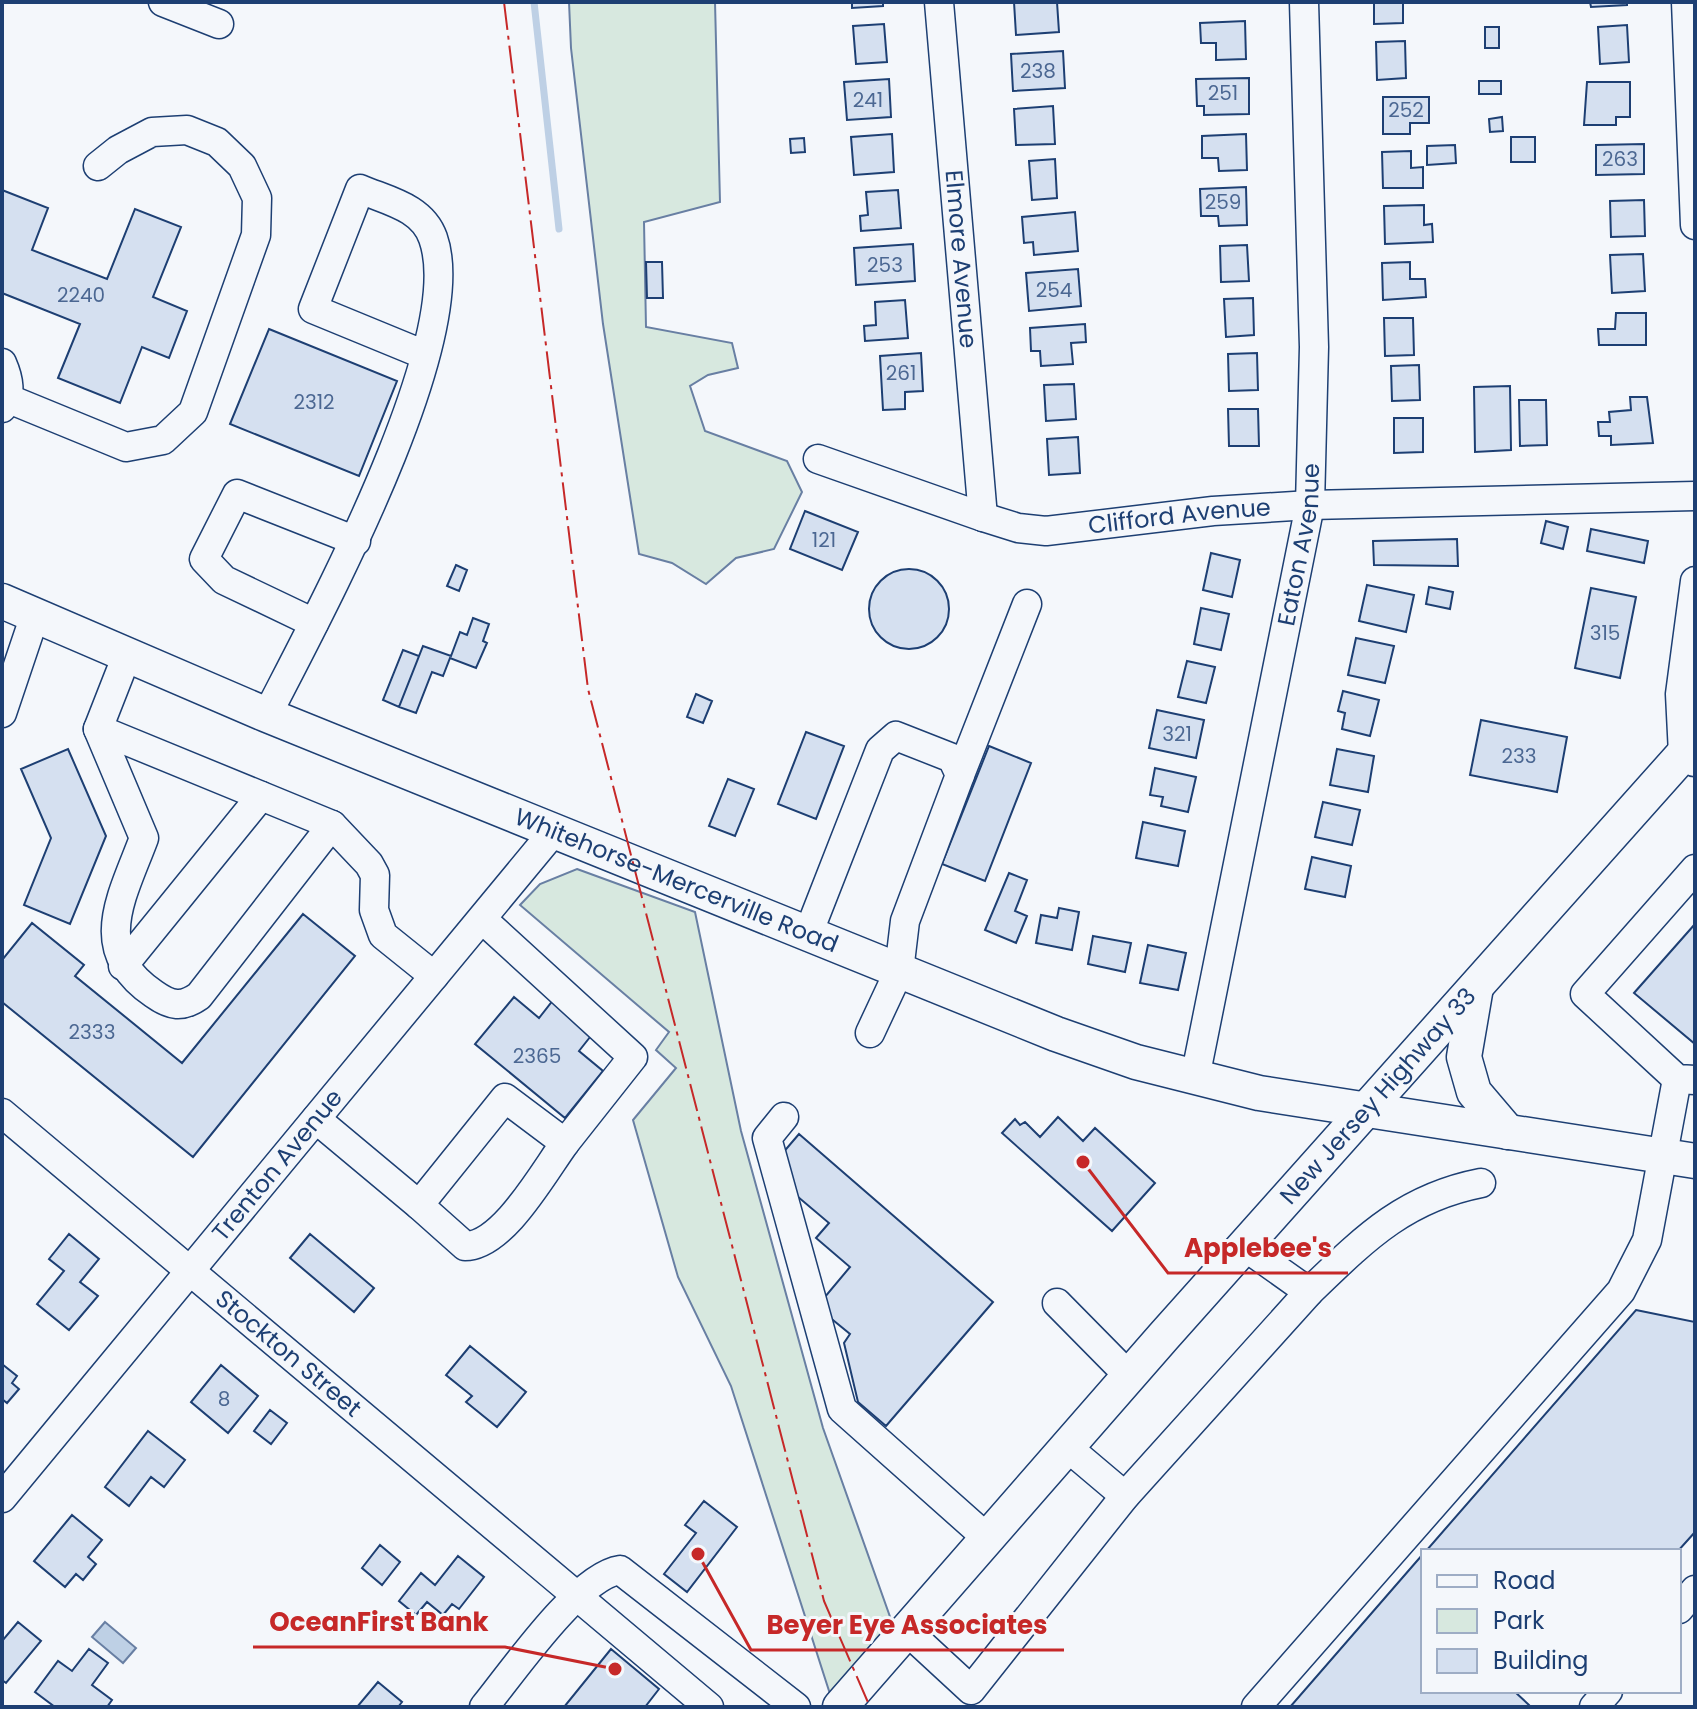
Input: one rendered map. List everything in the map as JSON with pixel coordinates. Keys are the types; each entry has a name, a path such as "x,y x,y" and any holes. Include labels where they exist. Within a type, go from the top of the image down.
{"main road":[{"name":"Whitehorse-Mercerville Road","path":"2,601 267,715 1056,1034 1195,1078 1365,1111 1695,1161"},
{"name":"New Jersey Highway 33","path":"840,1707 1244,1246 1691,753"},
{"path":"1476,987 1464,1057 1474,1092 1508,1132"}],"street":[{"path":"163,2 219,24"},
{"name":"Elmore Avenue","path":"939,2 983,517"},
{"name":"Eaton Avenue","path":"1195,1078 1310,505 1314,347 1304,2"},
{"path":"1686,2 1695,225"},
{"path":"2,363 7,376 5,403 126,447 163,440 193,412 256,235 257,198 242,166 217,142 187,130 152,132 118,150 98,166"},
{"path":"267,715 356,541 425,355 441,274 433,237 417,213 360,189 313,309 425,355"},
{"name":"Clifford Avenue","path":"818,459 983,517 1018,528 1046,531 1213,511 1310,505 1695,496"},
{"path":"314,623 224,580 204,559 237,494 356,541"},
{"path":"1691,753 1680,694 1695,581"},
{"path":"870,1033 899,971 905,921 1027,604"},
{"path":"2,713 35,615"},
{"path":"127,655 98,729 144,838 115,917 116,943 123,966 138,983 176,1006 187,1005 199,996 332,825"},
{"path":"98,729 332,825 369,864 375,875 374,910 383,935 434,976"},
{"path":"808,934 880,750 896,736 952,758 960,775"},
{"path":"123,966 261,796"},
{"name":"Trenton Avenue","path":"2,1498 554,831"},
{"path":"1256,1707 1621,1291 1647,1240 1661,1156 1686,1080 1585,994 1695,869"},
{"path":"316,1119 465,1246 481,1246 500,1230 633,1057 482,919"},
{"path":"419,1205 505,1098 565,1143"},
{"name":"Stockton Street","path":"2,1113 578,1593 709,1707"},
{"path":"784,1117 767,1138 842,1409 904,1468 987,1538"},
{"path":"906,1630 971,1690 1125,1496 1309,1292 1379,1225 1416,1203 1452,1188 1481,1183"},
{"path":"1244,1246 1309,1292"},
{"path":"1057,1303 1129,1376"},
{"path":"1067,1447 1125,1496"},
{"path":"484,1707 578,1593 612,1571 628,1573 796,1707"},
{"path":"1681,1607 1695,1590"}],"green space":[{"path":"569,2 715,2 720,202 644,222 646,327 732,343 738,368 708,375 690,386 705,431 787,461 802,492 774,549 736,558 706,584 672,563 639,554 603,324 571,48"},
{"path":"577,869 695,912 741,1131 823,1428 894,1628 831,1697 731,1386 678,1277 633,1120 676,1068 656,1050 669,1032 520,905 540,884"}],"water":[{"path":"105,1622 136,1648 123,1663 92,1637"}],"building":[{"path":"852,2 883,2 883,6 852,8"},
{"path":"1014,2 1057,2 1059,32 1016,35"},
{"path":"1374,2 1403,2 1403,23 1374,24"},
{"path":"1590,2 1627,2 1627,5 1591,7"},
{"path":"1245,21 1246,59 1216,60 1216,43 1201,43 1200,23"},
{"path":"884,24 887,62 856,64 853,26"},
{"path":"1627,25 1629,62 1600,64 1598,27"},
{"path":"1485,27 1499,27 1499,48 1485,48"},
{"path":"1405,41 1406,78 1377,80 1376,42"},
{"path":"1063,51 1065,88 1013,91 1011,54"},
{"path":"1249,78 1249,114 1204,115 1204,106 1197,106 1196,79"},
{"path":"889,79 891,117 847,120 844,82"},
{"path":"1479,81 1501,81 1501,94 1479,94"},
{"path":"1587,82 1630,82 1630,117 1616,117 1616,125 1584,125"},
{"path":"1383,97 1429,97 1429,123 1410,123 1410,134 1383,134"},
{"path":"1053,106 1055,144 1016,145 1014,109"},
{"path":"1502,117 1503,131 1490,132 1489,119"},
{"path":"892,134 894,172 854,175 851,137"},
{"path":"1246,134 1247,170 1219,171 1218,158 1202,158 1202,136"},
{"path":"1511,137 1535,137 1535,162 1511,162"},
{"path":"804,138 805,152 791,153 790,139"},
{"path":"1644,144 1644,174 1596,175 1596,145"},
{"path":"1455,145 1456,163 1427,165 1427,146"},
{"path":"1411,151 1411,168 1423,167 1423,188 1383,188 1382,152"},
{"path":"1055,159 1057,198 1032,200 1029,161"},
{"path":"1246,187 1247,225 1219,226 1218,216 1201,216 1200,189"},
{"path":"2,190 48,208 32,250 107,279 135,209 181,227 153,297 187,311 169,358 142,347 120,403 58,378 80,324 2,293"},
{"path":"898,190 901,228 861,231 860,216 868,215 866,192"},
{"path":"1644,200 1645,236 1611,237 1610,201"},
{"path":"1424,205 1424,225 1432,224 1433,242 1385,244 1384,206"},
{"path":"1075,212 1078,251 1034,255 1033,242 1024,243 1022,217"},
{"path":"913,244 915,281 856,285 854,248"},
{"path":"1247,245 1249,281 1221,282 1220,246"},
{"path":"1643,254 1645,291 1612,293 1610,255"},
{"path":"646,262 662,262 663,298 647,298"},
{"path":"1410,262 1410,279 1425,279 1426,297 1383,300 1382,263"},
{"path":"1078,269 1081,306 1029,311 1026,273"},
{"path":"1253,298 1254,335 1226,337 1224,299"},
{"path":"905,300 908,338 865,341 864,326 876,325 875,302"},
{"path":"1616,313 1646,313 1646,345 1599,345 1598,329 1615,329"},
{"path":"1384,318 1413,318 1414,355 1385,356"},
{"path":"1085,324 1086,342 1071,343 1073,364 1041,366 1040,351 1031,351 1030,328"},
{"path":"269,329 397,381 359,476 230,424"},
{"path":"921,353 923,391 905,392 905,409 883,410 880,356"},
{"path":"1257,353 1258,390 1229,391 1228,354"},
{"path":"1419,365 1420,400 1392,401 1391,366"},
{"path":"1074,384 1076,419 1046,421 1044,385"},
{"path":"1510,386 1511,450 1475,452 1474,387"},
{"path":"1630,397 1647,397 1653,443 1611,445 1611,436 1599,436 1598,422 1610,422 1609,412 1631,410"},
{"path":"1519,400 1546,400 1547,445 1520,446"},
{"path":"1228,409 1258,409 1259,446 1229,446"},
{"path":"1394,418 1423,418 1423,452 1394,453"},
{"path":"1078,437 1080,473 1049,475 1047,439"},
{"path":"805,511 858,532 842,570 790,549"},
{"path":"1546,521 1568,527 1563,549 1541,543"},
{"path":"1591,529 1648,541 1644,563 1587,551"},
{"path":"1457,539 1458,566 1374,565 1373,541"},
{"path":"1211,553 1240,560 1232,597 1203,590"},
{"path":"456,565 467,570 459,591 447,586"},
{"path":"909,569 924,572 937,581 946,594 949,609 946,624 937,637 924,646 909,649 894,646 881,637 872,624 869,609 872,594 881,581 894,572"},
{"path":"1367,585 1414,595 1406,632 1359,621"},
{"path":"1429,587 1453,592 1450,609 1426,604"},
{"path":"1591,588 1636,597 1620,678 1575,668"},
{"path":"1201,608 1229,614 1221,650 1194,644"},
{"path":"473,618 489,624 483,641 487,643 476,668 450,658 443,676 432,672 416,713 399,707 423,646 451,656 460,632 467,635"},
{"path":"1356,638 1394,646 1385,683 1348,675"},
{"path":"403,650 419,656 399,707 383,700"},
{"path":"1187,661 1215,667 1206,703 1178,697"},
{"path":"1343,691 1379,700 1370,736 1342,729 1345,713 1338,711"},
{"path":"696,694 712,701 703,723 687,717"},
{"path":"1157,710 1204,720 1196,758 1149,748"},
{"path":"1481,720 1567,737 1557,792 1470,775"},
{"path":"806,732 844,746 816,819 778,804"},
{"path":"989,746 1031,763 985,881 942,864"},
{"path":"68,749 106,836 70,924 24,905 51,838 21,769"},
{"path":"1337,749 1374,756 1368,792 1330,785"},
{"path":"1155,768 1196,777 1188,812 1161,806 1163,797 1150,795"},
{"path":"728,779 754,789 735,836 709,826"},
{"path":"1323,802 1360,810 1352,845 1315,837"},
{"path":"1143,822 1185,831 1178,866 1136,858"},
{"path":"1312,857 1351,866 1345,897 1305,889"},
{"path":"1009,873 1027,880 1015,911 1027,916 1016,943 985,930"},
{"path":"1059,908 1079,912 1072,950 1036,943 1041,915 1057,918"},
{"path":"303,914 355,956 193,1157 2,1002 2,960 32,923 84,965 75,976 182,1063"},
{"path":"1695,924 1695,1044 1634,993"},
{"path":"1093,936 1131,943 1125,972 1088,964"},
{"path":"1148,945 1186,953 1178,990 1140,983"},
{"path":"514,997 539,1018 554,999 594,1032 579,1051 603,1071 565,1118 475,1044"},
{"path":"1058,1117 1083,1141 1095,1128 1155,1183 1112,1231 1002,1133 1015,1119 1020,1125 1025,1122 1040,1137"},
{"path":"799,1134 993,1302 886,1426 858,1402 844,1343 850,1334 828,1316 824,1298 850,1267 816,1238 829,1223 791,1191 781,1155"},
{"path":"69,1234 99,1259 80,1282 98,1296 69,1330 37,1304 64,1271 49,1259"},
{"path":"310,1234 374,1288 354,1312 290,1258"},
{"path":"1636,1310 1695,1322 1695,1532 1680,1549 1428,1549"},
{"path":"470,1346 526,1392 497,1427 466,1402 472,1396 446,1375"},
{"path":"2,1364 17,1376 12,1383 19,1389 7,1403 2,1399"},
{"path":"221,1365 258,1396 228,1433 191,1402"},
{"path":"270,1410 287,1423 271,1444 254,1431"},
{"path":"148,1431 185,1460 164,1487 151,1477 129,1506 105,1487"},
{"path":"704,1501 737,1527 687,1592 664,1574 696,1533 685,1525"},
{"path":"72,1515 102,1540 88,1557 96,1564 83,1580 76,1574 65,1587 34,1561"},
{"path":"380,1545 400,1562 382,1585 362,1568"},
{"path":"458,1556 484,1577 459,1609 452,1604 443,1615 427,1602 416,1615 399,1601 421,1573 435,1585"},
{"path":"1421,1556 1421,1693 1516,1693 1529,1705 1528,1707 1290,1707"},
{"path":"18,1622 41,1641 6,1683 2,1680 2,1641"},
{"path":"89,1649 108,1663 92,1685 112,1700 107,1707 55,1707 35,1692 58,1661 72,1671"},
{"path":"611,1649 659,1689 645,1707 564,1707"},
{"path":"378,1682 402,1702 398,1707 357,1707"}],"waterway":[{"path":"534,2 559,229"}],"power":[{"path":"504,2 588,689 824,1601 870,1707"}],"place":[{"name":"Applebee's","path":"1083,1162"},
{"name":"Beyer Eye Associates","path":"698,1554"},
{"name":"OceanFirst Bank","path":"615,1669"}]}
